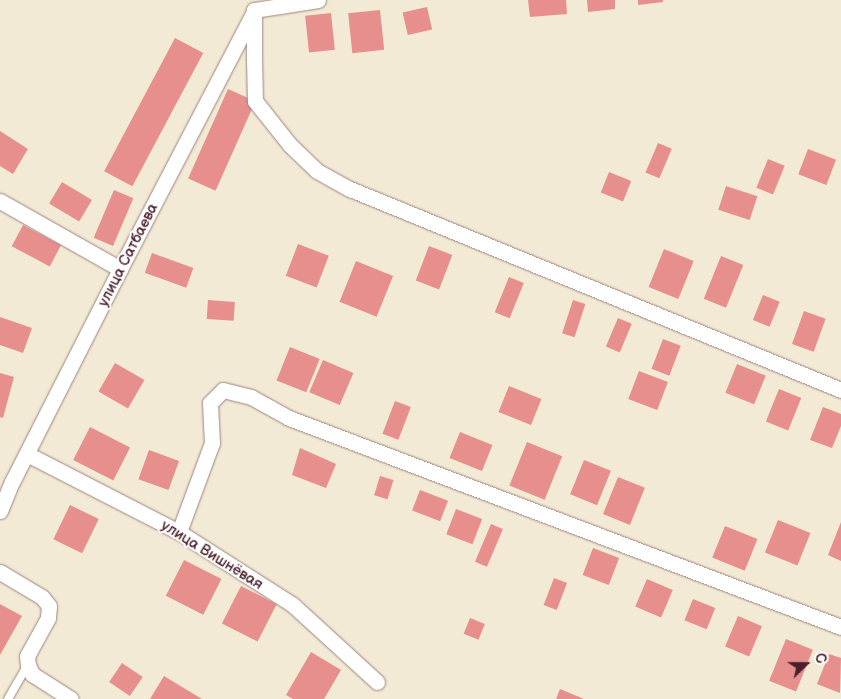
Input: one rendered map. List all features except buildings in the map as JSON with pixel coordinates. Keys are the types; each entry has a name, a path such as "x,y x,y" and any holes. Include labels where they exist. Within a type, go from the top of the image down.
{"street":[{"path":"318,0 257,5 255,101 290,145 317,171 350,189 841,390"},
{"name":"улица Сатбаева","path":"0,511 120,269 257,5"},
{"path":"0,201 120,269"},
{"path":"179,532 212,443 210,403 223,390 251,398 290,418 841,627"},
{"name":"улица Вишнёвая","path":"28,454 179,532 293,605 377,682"},
{"path":"0,572 42,596 49,606 48,618 27,656 28,665 32,674 65,698"}],"lane":[{"path":"8,699 28,665"}]}
